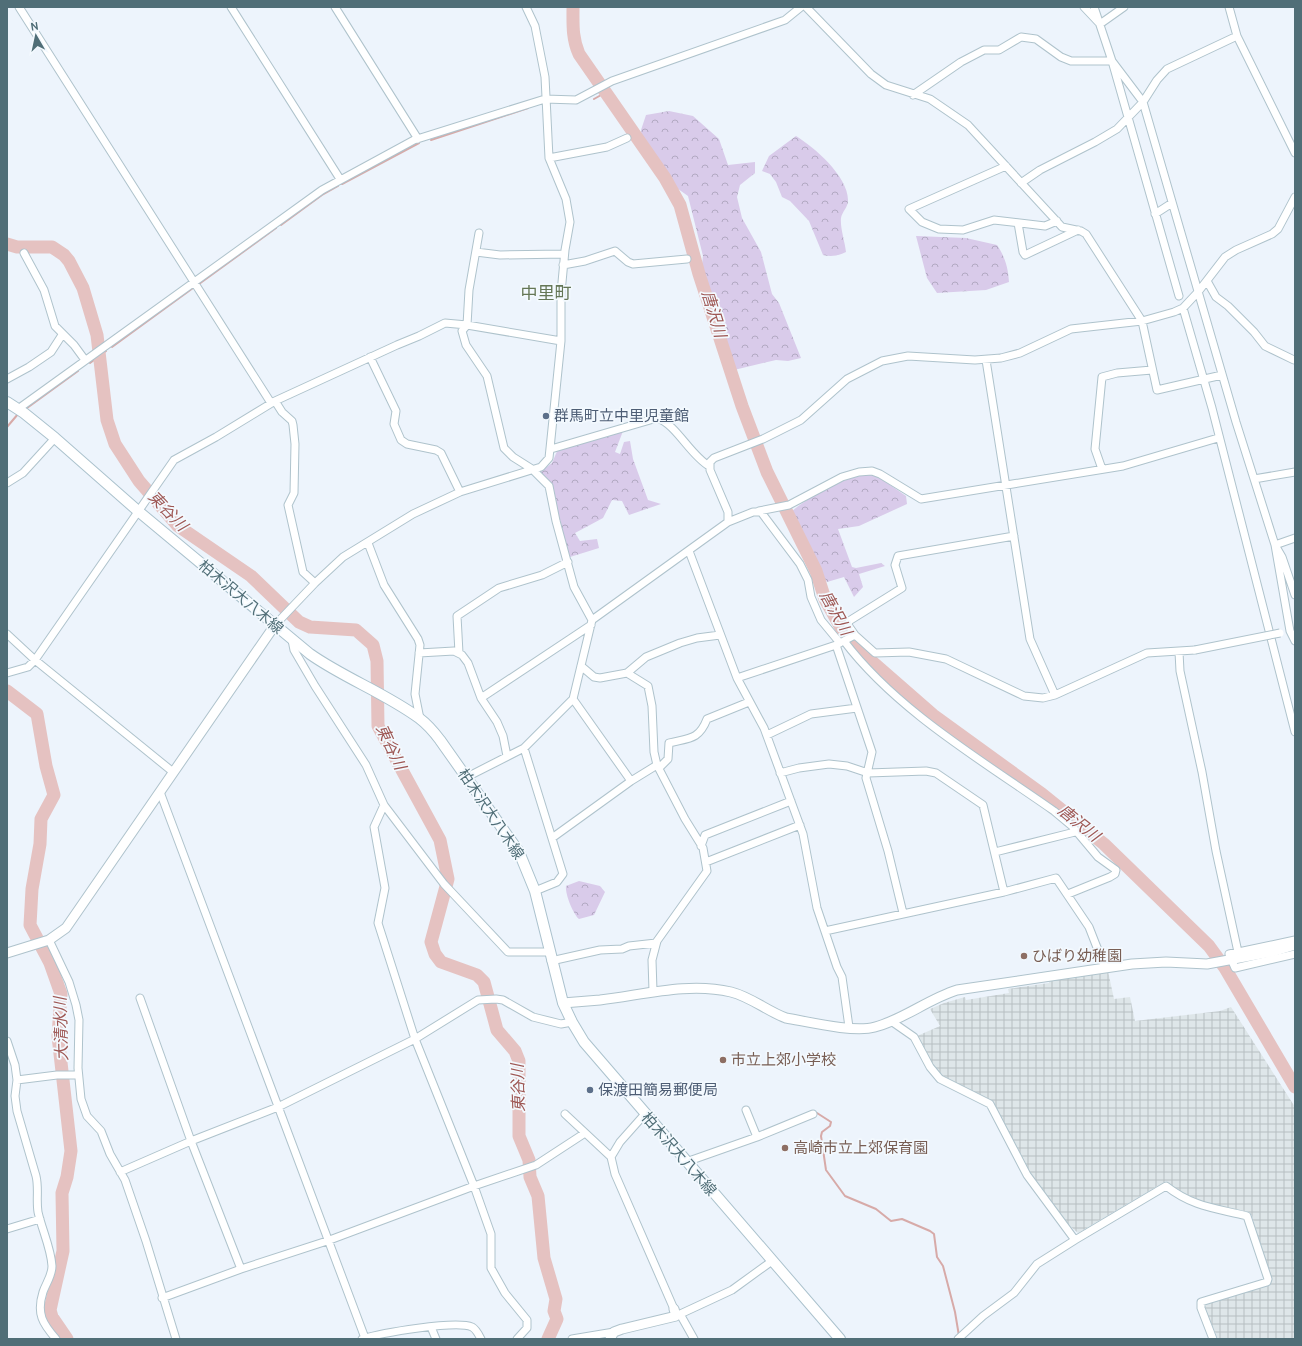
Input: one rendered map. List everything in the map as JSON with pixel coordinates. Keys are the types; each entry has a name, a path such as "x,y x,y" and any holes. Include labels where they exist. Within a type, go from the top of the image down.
{"main road":[{"name":"柏木沢大八木線","path":"7,402 55,438 138,511 292,640 323,663 383,696 420,719 440,740 514,843 524,862 535,891 550,956 563,1002 572,1022 584,1042 644,1114 840,1339"}],"street":[{"path":"19,7 194,282 273,402 292,421 294,425 295,444 294,493 288,505 303,572 315,582"},
{"path":"231,7 340,179"},
{"path":"335,7 418,139"},
{"path":"7,953 47,940 66,928 275,625 315,582 343,558 413,514 460,492 541,467 549,458 561,341 561,293 563,265 570,215 566,200 549,158 545,77 535,26 526,7"},
{"path":"18,409 322,190 340,179 418,139 545,99 576,100 607,84 785,20 801,7"},
{"path":"806,7 871,74 886,85 913,95 930,99 941,105 968,125 1057,221 1067,229 1078,230 1086,234 1142,321 1157,390 1204,381 1222,375"},
{"path":"1084,7 1100,24"},
{"path":"1094,7 1112,61 1179,296"},
{"path":"1100,24 1124,7"},
{"path":"1228,7 1237,36 1295,153"},
{"path":"1021,183 1040,170 1117,129 1143,102 1157,80 1167,69 1237,36"},
{"path":"913,95 950,68 968,58 984,50 999,50 1021,37 1036,39 1062,57 1071,61 1112,61"},
{"path":"1112,61 1143,102 1222,375 1275,545 1290,631 1295,641"},
{"path":"549,158 607,147 627,138"},
{"path":"1006,166 910,209 922,222 939,229 963,230 994,220 1045,226 1057,221"},
{"path":"709,466 714,458 763,439 801,420 847,379 882,361 908,356 986,360 1013,356 1077,327 1142,321 1163,316 1183,308 1207,281 1221,261 1231,252 1267,237 1278,229 1295,197"},
{"path":"1155,214 1172,203"},
{"path":"1018,222 1022,252 1025,256 1078,230"},
{"path":"467,777 524,748 573,699 592,623 588,609 576,592 556,521 549,486 532,469 513,457 504,448 487,376 464,338 462,331 467,325 469,290 479,233"},
{"path":"563,265 585,261 615,251 628,262 633,264 687,259"},
{"path":"476,252 500,255 564,254"},
{"path":"24,253 44,290 55,326 86,359"},
{"path":"1207,281 1216,297 1228,306 1254,332 1264,346 1294,360"},
{"path":"1183,308 1204,381 1295,732"},
{"path":"7,673 28,667 35,660 174,460 216,437 273,402 445,323 467,325 561,341"},
{"path":"7,379 29,367 51,352 62,334"},
{"path":"370,357 396,411 394,424 401,440 407,444 436,450 441,453 460,492"},
{"path":"986,360 1030,639 1055,695"},
{"path":"1102,469 1096,449 1102,377 1117,373 1152,370"},
{"path":"551,449 658,418 666,422 700,461 709,466 728,512 728,522"},
{"path":"7,483 24,473 55,438"},
{"path":"481,698 592,623 728,522 759,511 789,505 842,477 859,472 872,471 880,474 921,499 1123,466 1218,438"},
{"path":"1254,479 1295,472"},
{"path":"759,511 800,564 808,580 811,597 821,620 859,662 923,719 1054,811 1072,826 1095,855 1115,869 1116,872 1110,878 1068,894"},
{"path":"1014,536 898,556 895,566 902,588 849,621 848,625 854,636 875,653 909,652 935,656 946,659 1024,696 1043,698 1055,695 1147,654 1162,651 1179,652 1194,650 1290,631"},
{"path":"1275,545 1295,538"},
{"path":"368,543 384,585 418,639 420,645 415,694 420,719"},
{"path":"1275,545 1282,557 1295,595"},
{"path":"689,551 737,678 767,735 800,825 810,867 817,908 837,967 842,977 849,1027"},
{"path":"458,653 457,616 499,588 542,575 568,562"},
{"path":"7,634 35,660 173,772"},
{"path":"581,666 594,677 600,678 627,673 646,657 697,638 720,635"},
{"path":"737,678 841,643 854,636"},
{"path":"292,640 294,650 315,686 366,765 384,806 444,884 508,952 550,956 622,949 629,946 656,943"},
{"path":"841,643 857,708 872,752 866,778 888,851 903,913"},
{"path":"419,653 454,651 462,655 468,663 481,698 497,722 503,736 507,756"},
{"path":"1179,652 1180,671 1238,952"},
{"path":"627,673 648,686 652,706 654,752 658,767 701,846 706,862 706,875 693,889 656,943 652,960 653,991"},
{"path":"573,699 631,781"},
{"path":"552,838 631,781 658,767 668,759 669,743 695,736 703,731 707,719 749,702"},
{"path":"767,735 811,714 857,708"},
{"path":"524,748 562,874 557,882 535,891"},
{"path":"780,773 799,768 829,764 847,766 868,773 926,771 936,773 944,777 956,788 983,805 1004,892"},
{"path":"160,792 364,1339 391,1332 431,1327 471,1327 482,1339"},
{"path":"701,846 706,836 791,801"},
{"path":"384,806 374,827 385,888 378,923 415,1039 474,1186 491,1234 491,1268 505,1293 527,1320 527,1328 517,1339"},
{"path":"706,862 800,825"},
{"path":"995,852 1076,832"},
{"path":"825,931 1004,892 1056,878 1089,927 1105,968"},
{"path":"47,940 69,982 76,1005 79,1020 78,1076 81,1099 87,1116 101,1131 110,1154 125,1180 146,1240 162,1298 176,1339"},
{"path":"1229,960 1228,954 1295,946"},
{"path":"563,1002 600,1000 653,991 675,989 729,992 749,998 776,1014 786,1018 867,1029 891,1021 933,999 956,990 1132,964 1166,962 1215,963 1295,946"},
{"path":"140,998 241,1269"},
{"path":"120,1172 192,1140 278,1107 415,1039 470,1004 483,999 503,1000 533,1017 549,1022 561,1024 572,1022"},
{"path":"891,1021 914,1037 932,1071 940,1079 990,1104 1027,1175 1075,1240"},
{"path":"7,1041 13,1055 17,1080 15,1096 16,1103 36,1176 40,1219 52,1266 51,1274 43,1292 41,1316 43,1325 56,1339"},
{"path":"17,1080 57,1075 78,1076"},
{"path":"746,1110 757,1137"},
{"path":"565,1114 611,1157 615,1174 676,1313 694,1339"},
{"path":"611,1157 620,1142 644,1114"},
{"path":"686,1162 757,1137 813,1114"},
{"path":"162,1298 241,1269 327,1241 474,1186 536,1165 585,1133"},
{"path":"958,1339 983,1316 1014,1293 1037,1264 1166,1186 1181,1198 1195,1204 1247,1216 1268,1279 1267,1282 1201,1302 1201,1308 1213,1339"},
{"path":"7,1229 40,1219"},
{"path":"572,1339 612,1336 676,1313 732,1290 772,1261"},
{"path":"431,1327 436,1339"}],"shaded area":[{"path":"1108,971 1114,999 1130,997 1135,1021 1220,1011 1231,1007 1295,1107 1295,1339 1218,1339 1204,1306 1205,1303 1271,1283 1252,1216 1249,1212 1196,1201 1183,1195 1166,1181 1078,1233 1065,1222 1029,1174 993,1103 942,1076 932,1065 917,1036 940,1026 930,1009 944,1003 965,997 966,1000 1009,993 1008,989 1049,983 1049,979"}],"green space":[{"path":"669,111 693,116 719,139 728,165 755,162 755,173 740,185 737,197 742,218 761,252 772,294 779,303 801,358 788,361 776,360 734,370 700,280 703,256 688,196 664,179 642,147 641,130 646,115"},
{"path":"796,136 821,155 843,182 847,192 848,201 841,218 846,252 832,256 823,255 809,221 790,201 782,197 776,182 770,174 762,171 769,156"},
{"path":"916,236 966,238 997,245 1006,262 1009,282 986,290 937,293 927,278"},
{"path":"623,431 615,452 620,454 624,442 630,441 633,459 648,500 661,504 629,515 622,501 612,500 603,518 575,533 580,541 597,539 599,548 570,557 560,529 551,487 545,476 540,472 552,463 558,449"},
{"path":"874,474 906,496 907,504 859,526 838,529 852,567 856,568 881,563 885,566 859,574 863,587 854,597 844,577 827,582 803,549 788,514 818,493 828,488 850,479"},
{"path":"579,881 600,886 605,892 594,915 579,919 574,913 570,904 566,886"}],"waterway":[{"name":"唐沢川","path":"573,7 574,37 579,54 665,178 680,205 699,274 742,406 767,472 816,571 825,599 844,633 870,660 933,715 1042,794 1104,844 1209,946 1225,968 1295,1087"},
{"path":"594,99 610,90"},
{"path":"431,140 528,108"},
{"path":"342,184 419,143"},
{"path":"281,225 322,195 338,186"},
{"path":"199,284 276,228"},
{"name":"東谷川","path":"7,244 17,247 52,247 64,255 69,261 83,288 97,335 107,420 115,444 139,481 178,526 251,576 299,622 310,627 356,630 373,645 377,661 378,726 440,840 448,879 431,942 435,954 441,962 477,975 484,982 497,1030 515,1051 519,1061 519,1136 529,1160 530,1177 538,1196 544,1258 556,1299 554,1311 557,1319 548,1339"},
{"path":"112,347 193,288"},
{"name":"東谷川","path":"90,363 106,351"},
{"path":"27,408 78,371"},
{"path":"7,427 18,414"},
{"name":"大清水川","path":"7,691 37,714 46,766 54,795 41,819 40,844 32,889 30,925 50,963 61,994 58,1036 71,1151 67,1177 62,1193 63,1251 50,1310 52,1317 67,1339"},
{"path":"817,1113 831,1122 830,1126 822,1132 821,1136 826,1170 845,1196 876,1209 891,1221 902,1219 934,1234 937,1257 943,1266 955,1312 959,1336"}],"place":[{"name":"群馬町立中里児童館","path":"546,416"},
{"name":"ひばり幼稚園","path":"1024,956"},
{"name":"市立上郊小学校","path":"723,1060"},
{"name":"保渡田簡易郵便局","path":"590,1090"},
{"name":"高崎市立上郊保育園","path":"785,1148"}],"district":[{"name":"中里町","path":"546,293"}]}
